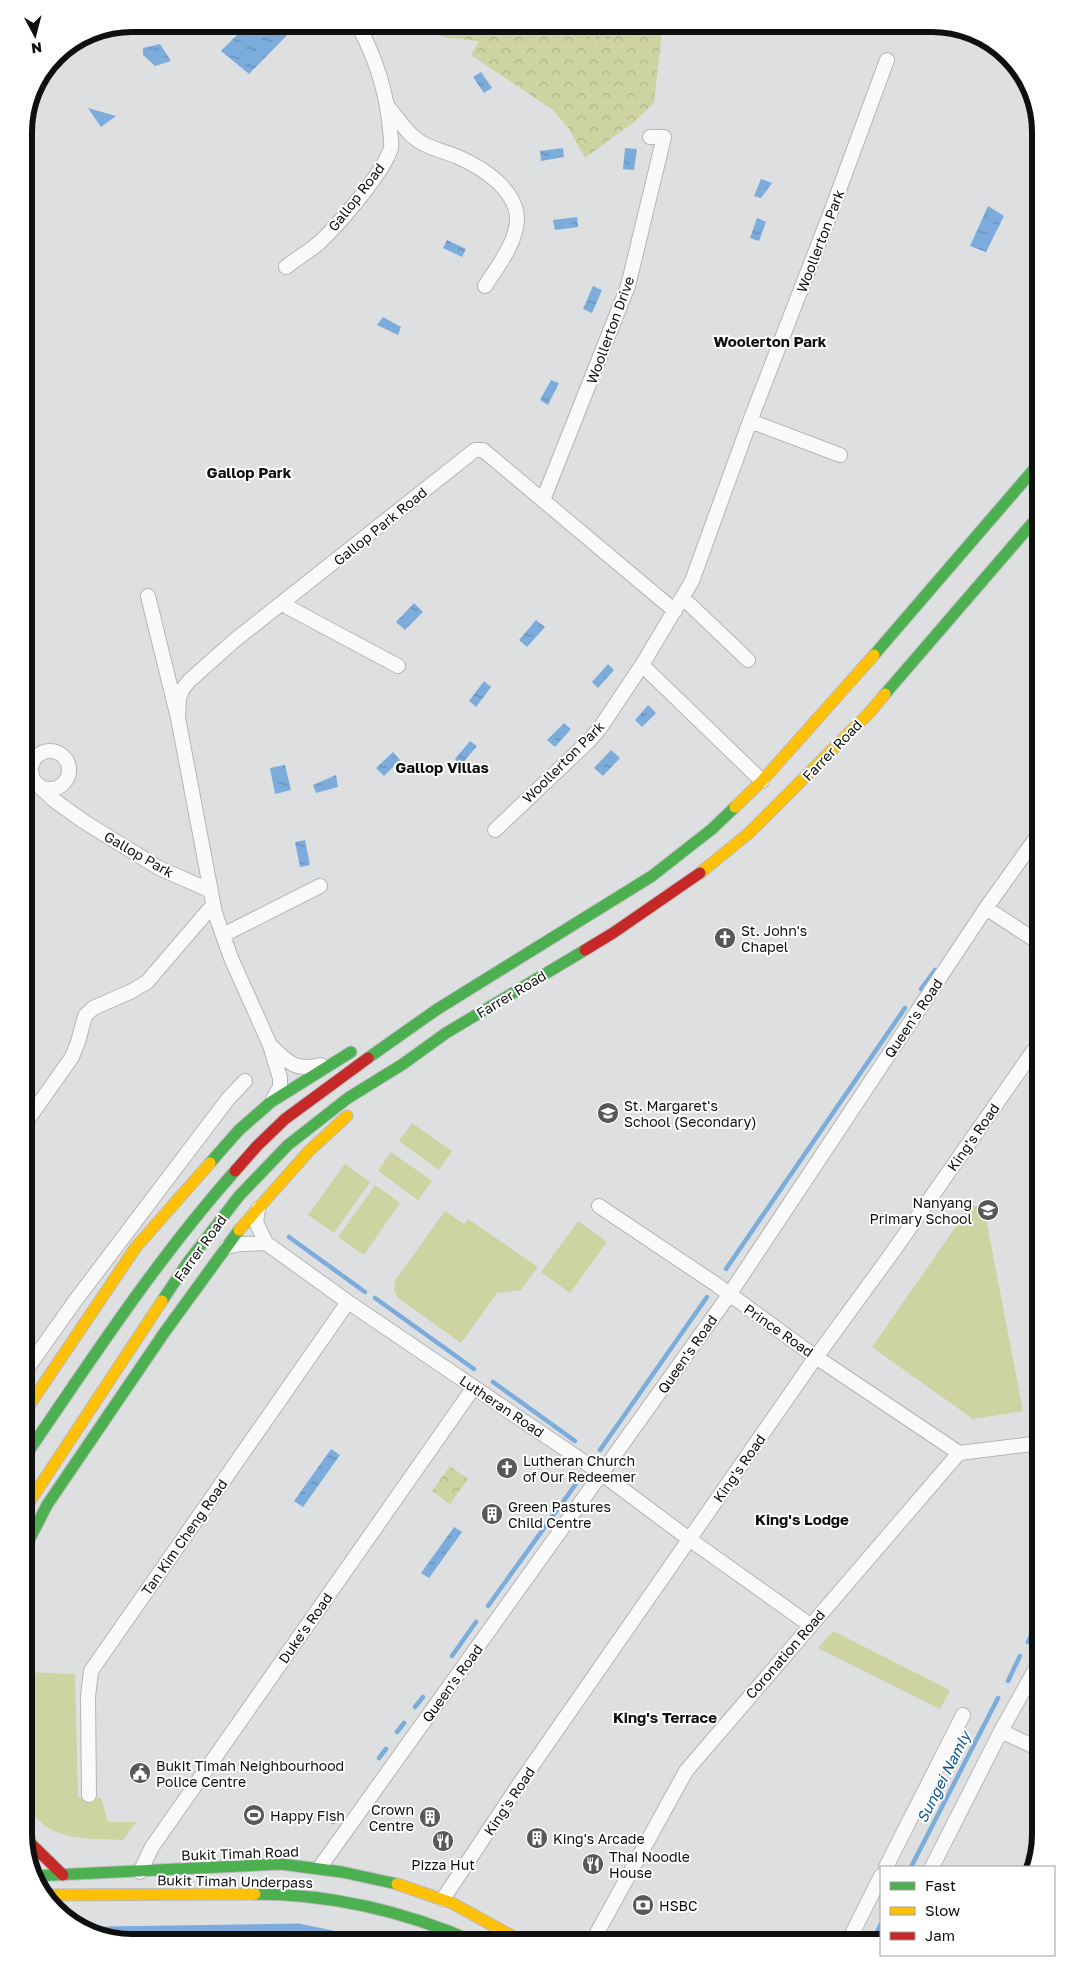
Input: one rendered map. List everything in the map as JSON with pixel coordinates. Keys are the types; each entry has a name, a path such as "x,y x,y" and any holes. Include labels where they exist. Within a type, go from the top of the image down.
{"highway":[{"name":"Farrer Road","path":"32,1446 109,1334 170,1250 210,1199 257,1146 285,1119 335,1081 436,1010 652,876 712,830 762,781 934,587 1032,472"},
{"name":"Farrer Road","path":"32,1498 188,1262 240,1196 288,1144 348,1098 395,1069 446,1033 613,933 707,868 749,833 870,712 1032,523"},
{"path":"379,1037 436,1010"},
{"path":"32,1401 136,1247 239,1130 271,1102 362,1044"},
{"path":"32,1535 53,1497 164,1333 226,1247 259,1207 310,1151 356,1108 392,1078 395,1069"},
{"path":"33,1846 63,1875"},
{"name":"Bukit Timah Road","path":"42,1876 281,1864 320,1867 380,1878 443,1899 507,1933"},
{"name":"Bukit Timah Underpass","path":"54,1895 267,1894 332,1898 397,1911 453,1933"}],"street":[{"name":"Gallop Road","path":"286,267 320,242 332,229 378,172 391,146 388,106 361,32"},
{"name":"Woollerton Park","path":"495,830 589,741 600,728 683,598 697,568 750,421 829,218 887,60"},
{"path":"388,106 421,143 458,157 491,174 509,195 517,216 514,231 510,243 485,286"},
{"name":"Woollerton Drive","path":"543,500 628,286 664,137 650,137"},
{"path":"750,421 840,455"},
{"name":"Gallop Park Road","path":"178,718 179,698 189,680 235,640 475,450 483,450 543,500"},
{"path":"543,500 675,611"},
{"name":"Gallop Park Road","path":"148,596 178,718 213,905 231,958 270,1045 280,1078 280,1086 271,1102"},
{"path":"683,598 748,660"},
{"path":"282,604 398,666"},
{"path":"642,665 762,781"},
{"name":"Gallop Park","path":"33,763 35,757 42,752 57,752 64,758 68,766 64,800 71,812"},
{"name":"Gallop Park","path":"33,777 35,783 71,812 159,868 209,890"},
{"path":"40,787 55,788 67,779"},
{"name":"Queen's Road","path":"320,1867 729,1295 986,908 1032,844"},
{"path":"223,935 320,886"},
{"path":"32,1113 72,1057 85,1016 93,1008 132,991 147,982 213,905"},
{"path":"986,908 1032,938"},
{"name":"Gallop Park Road","path":"270,1045 284,1059 304,1068 338,1060"},
{"name":"King's Road","path":"443,1899 526,1775 816,1356 892,1253 1032,1053"},
{"path":"32,1361 75,1301 228,1099 245,1081"},
{"name":"Prince Road","path":"598,1206 960,1453"},
{"path":"226,1247 266,1242 256,1222 259,1207"},
{"name":"Lutheran Road","path":"266,1242 348,1302 602,1474 810,1625"},
{"name":"Tan Kim Cheng Road","path":"89,1795 88,1696 91,1671 348,1302"},
{"name":"Duke's Road","path":"140,1872 152,1847 474,1386"},
{"path":"960,1453 1032,1444"},
{"name":"Coronation Road","path":"597,1934 686,1771 960,1453"},
{"path":"933,1866 1032,1674"},
{"path":"887,1866 963,1715"},
{"path":"1001,1731 1032,1746"},
{"path":"852,1934 880,1878"}],"green space":[{"path":"429,32 662,33 654,103 634,122 585,158 569,129 553,110 471,55 479,41 448,38"},
{"path":"581,33 656,33 634,33 591,43"},
{"path":"412,1123 452,1151 439,1170 399,1141"},
{"path":"391,1152 432,1181 418,1200 378,1171"},
{"path":"345,1164 370,1182 334,1233 308,1215"},
{"path":"375,1185 400,1203 364,1255 338,1237"},
{"path":"971,1205 984,1208 1023,1411 973,1419 872,1347"},
{"path":"445,1211 464,1224 468,1219 538,1267 521,1290 497,1293 461,1343 397,1297 394,1289 395,1281"},
{"path":"578,1221 607,1242 570,1293 541,1272"},
{"path":"450,1466 468,1479 450,1504 432,1491"},
{"path":"833,1631 950,1690 940,1709 818,1648"},
{"path":"32,1672 75,1674 78,1797 101,1798 108,1822 136,1822 123,1840 78,1838 64,1835 40,1822 32,1812"}],"water":[{"path":"240,32 290,32 249,74 221,51"},
{"path":"160,44 171,61 155,66 143,55 143,48"},
{"path":"481,72 492,88 484,93 473,77"},
{"path":"88,108 116,116 101,127"},
{"path":"563,148 564,157 541,161 540,151"},
{"path":"625,148 637,149 634,170 623,169"},
{"path":"761,179 772,183 761,198 754,196"},
{"path":"988,206 1004,216 986,252 970,246"},
{"path":"577,217 578,227 555,230 553,220"},
{"path":"757,218 766,222 759,241 750,238"},
{"path":"447,240 466,249 462,257 443,248"},
{"path":"593,286 602,290 592,313 583,309"},
{"path":"383,317 401,327 398,335 377,325"},
{"path":"551,380 559,383 548,405 540,400"},
{"path":"414,603 423,612 405,630 396,622"},
{"path":"536,620 545,627 527,647 519,640"},
{"path":"608,664 614,670 598,688 592,682"},
{"path":"484,681 491,687 476,707 469,701"},
{"path":"648,705 656,713 642,727 635,720"},
{"path":"564,723 571,729 555,747 547,740"},
{"path":"470,741 477,746 461,765 455,759"},
{"path":"611,750 620,758 603,776 594,768"},
{"path":"393,752 400,760 384,776 376,768"},
{"path":"285,765 291,790 275,794 270,768"},
{"path":"336,775 338,787 316,793 313,785"},
{"path":"305,840 310,865 300,867 295,842"},
{"path":"331,1449 340,1455 303,1507 294,1501"},
{"path":"454,1527 462,1532 429,1578 421,1573"}],"waterway":[{"path":"921,989 935,970"},
{"path":"726,1269 905,1008"},
{"path":"289,1237 365,1292"},
{"path":"600,1450 707,1297"},
{"path":"375,1298 474,1369"},
{"path":"493,1382 575,1441"},
{"path":"488,1606 578,1481"},
{"path":"452,1656 476,1622"},
{"name":"Sungei Namly","path":"1028,1642 1032,1634"},
{"name":"Sungei Namly","path":"1008,1681 1020,1656"},
{"path":"415,1707 423,1697"},
{"name":"Sungei Namly","path":"912,1866 998,1698"},
{"path":"397,1732 404,1723"},
{"path":"379,1758 386,1749"},
{"path":"333,1822 338,1815"},
{"name":"Sungei Namly","path":"876,1934 880,1926"},
{"path":"165,1933 299,1931 310,1933"}],"traffic: fast":[{"path":"874,655 1032,471"},
{"path":"885,694 1032,523"},
{"path":"368,1058 436,1010 652,876 712,829 735,807"},
{"path":"162,1301 188,1262 239,1196 288,1145 348,1098 403,1064 446,1033 585,950"},
{"path":"210,1163 239,1130 271,1102 351,1052"},
{"path":"32,1446 151,1275 235,1171"},
{"path":"32,1534 47,1505 164,1333 239,1230"},
{"path":"42,1876 281,1864 342,1872 397,1884"},
{"path":"255,1894 312,1897 368,1906 422,1921 454,1933"}],"traffic: slow":[{"path":"735,807 762,781 874,655"},
{"path":"700,873 749,833 870,712 885,694"},
{"path":"239,1230 309,1151 347,1116"},
{"path":"32,1401 136,1247 210,1163"},
{"path":"32,1498 162,1301"},
{"path":"397,1884 452,1903 507,1933"},
{"path":"54,1895 255,1894"}],"traffic: jam":[{"path":"585,950 700,873"},
{"path":"235,1171 285,1119 368,1058"},
{"path":"33,1846 63,1875"}],"place":[{"name":"St. John's Chapel","path":"725,938"},
{"name":"St. Margaret's School (Secondary)","path":"608,1113"},
{"name":"Nanyang Primary School","path":"988,1210"},
{"name":"Lutheran Church of Our Redeemer","path":"507,1468"},
{"name":"Green Pastures Child Centre","path":"492,1514"},
{"name":"Bukit Timah Neighbourhood Police Centre","path":"140,1773"},
{"name":"Happy Fish","path":"254,1815"},
{"name":"Crown Centre","path":"430,1817"},
{"name":"King's Arcade","path":"537,1838"},
{"name":"Pizza Hut","path":"443,1841"},
{"name":"Thai Noodle House","path":"593,1864"},
{"name":"HSBC","path":"643,1905"}],"district":[{"name":"Woolerton Park","path":"770,341"},
{"name":"Gallop Park","path":"249,472"},
{"name":"Gallop Villas","path":"442,767"},
{"name":"King's Lodge","path":"802,1519"},
{"name":"King's Terrace","path":"665,1717"}]}
